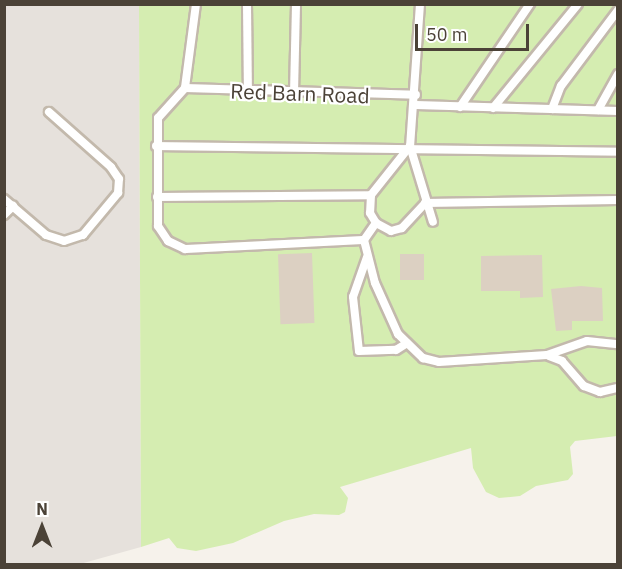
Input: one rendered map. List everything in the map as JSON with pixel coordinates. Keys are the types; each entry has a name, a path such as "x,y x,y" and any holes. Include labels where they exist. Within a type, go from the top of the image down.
{"lane":[{"path":"196,4 185,88 158,118 156,146 158,226 168,241 185,249 364,240"},
{"path":"247,4 248,93"},
{"path":"294,93 296,4"},
{"path":"420,4 416,105 410,146 425,203 433,222"},
{"path":"460,107 530,4"},
{"path":"493,108 578,4"},
{"path":"552,109 561,86 618,10"},
{"path":"598,110 618,74"},
{"name":"Red Barn Road","path":"185,88 248,93 416,95"},
{"path":"416,105 618,111"},
{"path":"4,199 55,240 70,240 83,235 120,189 111,167 50,112"},
{"path":"156,146 410,146 618,152"},
{"path":"410,146 371,195 370,213 376,223 391,231 402,228 425,203 618,200"},
{"path":"157,197 371,195"},
{"path":"4,215 13,206"},
{"path":"376,223 364,240 386,310 407,343 423,358 439,362 547,355 587,341 618,344"},
{"path":"367,255 353,297 359,351 396,350 407,343"},
{"path":"547,355 562,361 584,386 600,392 618,388"}],"shaded area":[{"path":"4,5 139,5 141,547 80,564 5,564"}],"green space":[{"path":"139,5 617,5 617,436 575,441 570,447 573,474 568,480 536,486 520,496 499,498 486,492 473,468 471,448 340,487 348,498 345,512 339,515 314,514 284,521 233,543 196,551 177,548 169,538 141,547"}],"building":[{"path":"312,253 314,323 280,324 278,254"},
{"path":"400,254 424,254 424,280 400,280"},
{"path":"542,255 543,297 520,298 520,291 481,291 481,256"},
{"path":"581,286 602,288 603,321 572,321 572,330 556,331 551,289"}]}
